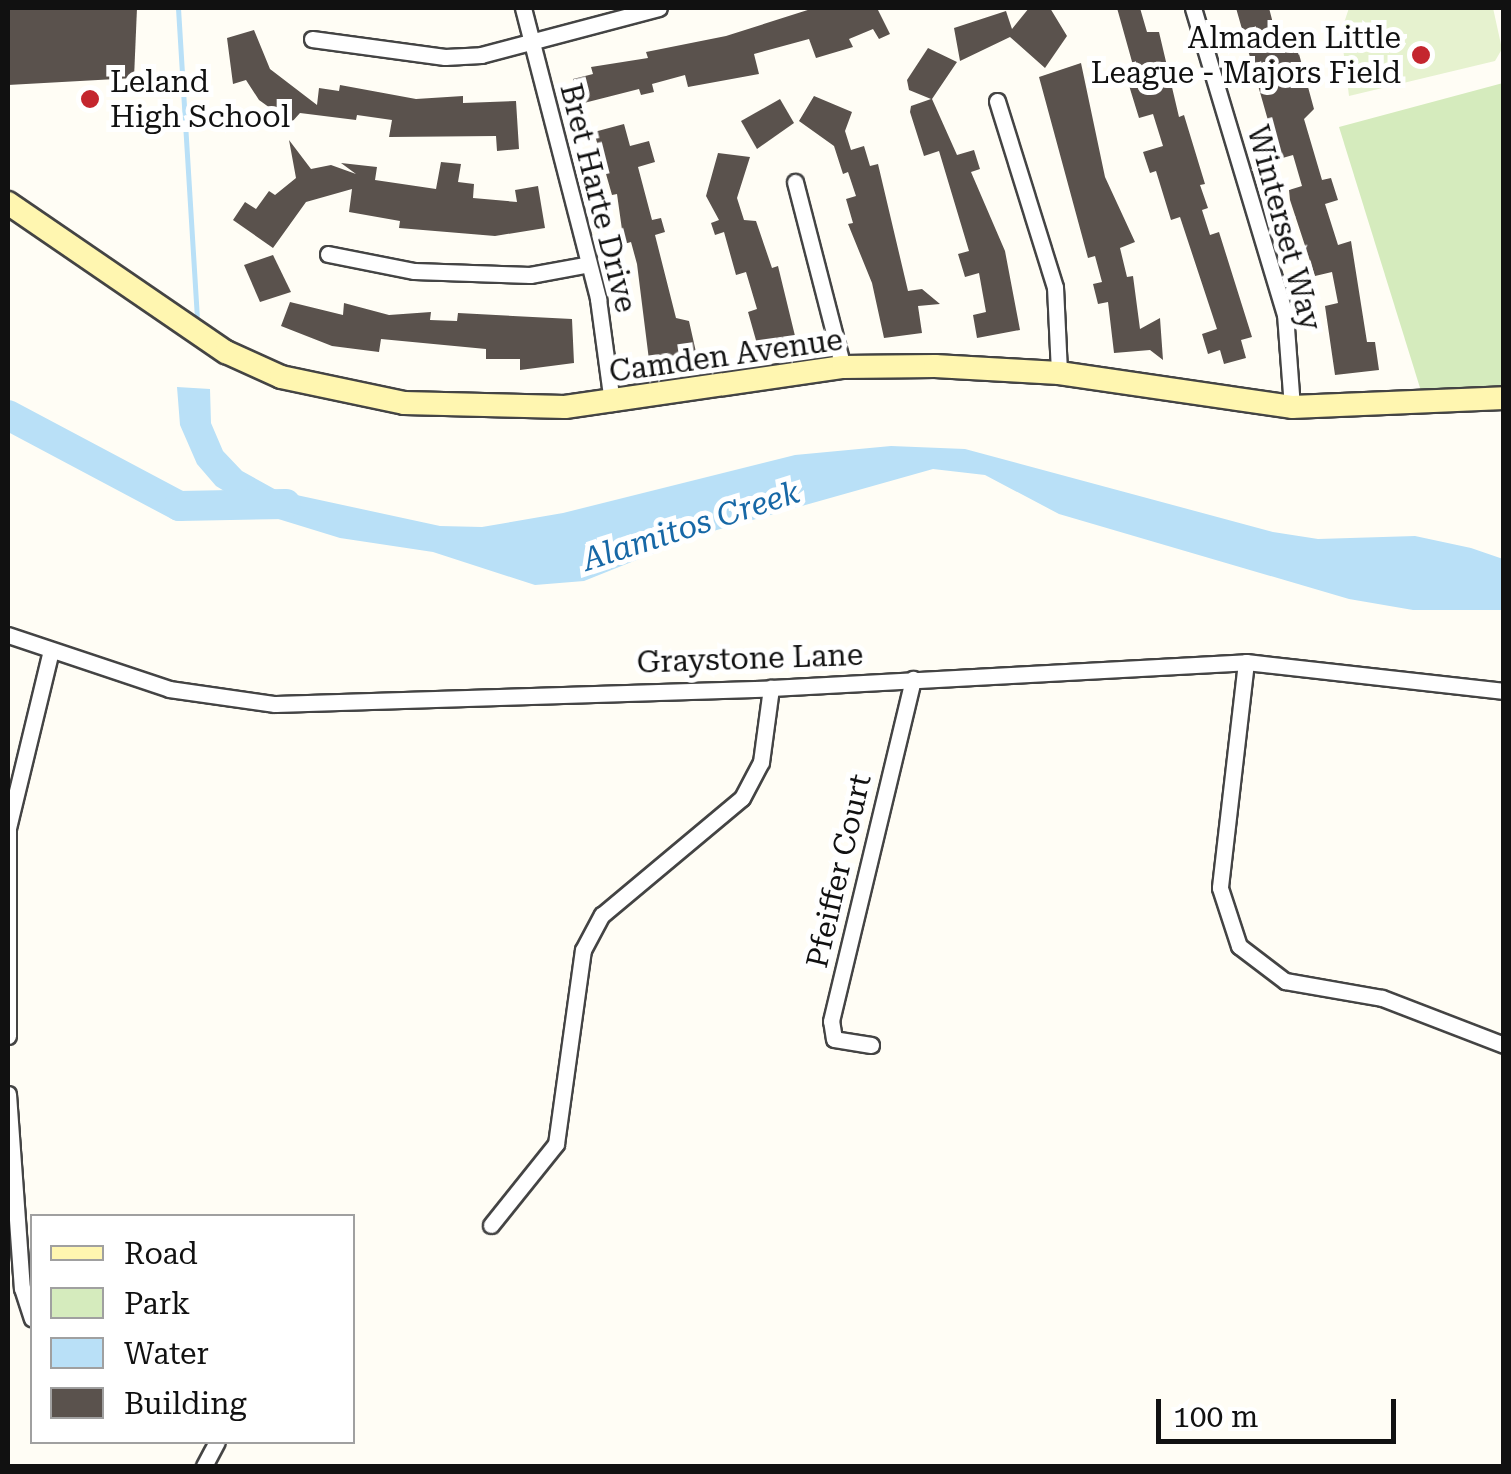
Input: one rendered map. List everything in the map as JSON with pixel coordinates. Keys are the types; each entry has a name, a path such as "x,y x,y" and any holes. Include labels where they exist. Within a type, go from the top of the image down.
{"street":[{"name":"Bret Harte Drive","path":"523,8 585,265 598,299 612,402"},
{"path":"312,38 445,56 532,42 659,8"},
{"name":"Winterset Way","path":"1193,8 1285,314 1292,406"},
{"path":"997,101 1054,287 1058,373"},
{"path":"795,182 843,367"},
{"name":"Camden Avenue","path":"8,203 171,319 282,377 371,398 452,407 612,402 843,367 1058,373 1292,406 1504,398"},
{"path":"328,254 414,271 530,275 585,265"},
{"name":"Graystone Lane","path":"8,635 170,689 275,704 770,688 1246,662 1504,690"},
{"path":"8,1036 8,828 51,650"},
{"path":"1246,662 1220,888 1239,946 1285,982 1382,998 1504,1045"},
{"name":"Pfeiffer Court","path":"871,1045 834,1039 831,1020 913,679"},
{"path":"491,1225 534,1180 556,1144 583,950 602,915 742,798 760,762 770,688"},
{"path":"8,1094 22,1288 30,1312"},
{"path":"204,1466 216,1444"}],"green space":[{"name":"Almaden Little League - Majors Field","path":"1349,8 1493,8 1502,49 1495,61 1349,96 1341,32"},
{"path":"1503,83 1503,386 1421,391 1339,127"}],"water":[{"path":"177,387 210,389 211,423 223,451 242,471 278,491 440,526 482,527 563,513 795,455 891,446 965,449 1273,532 1318,539 1415,536 1471,548 1503,559 1503,610 1413,610 1349,599 1059,514 985,475 933,469 699,535 584,581 535,585 433,552 340,538 262,514 216,486 197,464 180,425"}],"building":[{"path":"8,8 137,8 134,78 8,85"},
{"path":"814,8 877,8 890,34 879,39 873,29 849,39 853,47 816,58 809,39 754,54 759,74 688,87 685,75 652,84 654,92 641,95 639,89 580,104 573,79 593,74 591,67 648,58 646,52 726,36"},
{"path":"1029,8 1050,8 1067,36 1045,68 1010,37 960,61 954,28 1006,11 1012,29"},
{"path":"1117,8 1140,8 1147,32 1159,32 1179,117 1184,115 1205,184 1200,185 1208,208 1202,210 1210,235 1219,232 1252,337 1241,340 1246,358 1224,364 1220,350 1208,354 1202,334 1217,329 1180,217 1171,220 1156,171 1150,173 1143,152 1163,146 1153,114 1139,118 1127,79 1136,76"},
{"path":"1236,8 1269,8 1276,35 1293,32 1314,109 1304,119 1322,180 1331,178 1338,200 1325,204 1338,245 1351,241 1367,342 1375,342 1379,370 1335,375 1325,306 1338,303 1332,272 1315,276 1290,200 1289,190 1302,186 1293,155 1279,159"},
{"path":"254,30 270,69 317,105 319,88 339,91 340,85 416,99 463,96 463,103 516,101 519,149 497,151 496,136 389,137 392,120 357,115 356,120 300,113 291,123 259,100 246,80 233,84 227,38"},
{"path":"928,48 957,62 932,99 957,155 974,150 980,169 971,172 1005,251 1020,330 977,338 973,315 986,312 979,273 965,277 958,254 969,251 939,151 924,156 910,112 911,106 931,99 909,90 907,80"},
{"path":"1081,63 1105,177 1135,242 1120,248 1127,277 1133,276 1140,329 1160,318 1163,360 1150,350 1114,353 1108,302 1098,304 1093,284 1102,282 1095,256 1088,258 1039,77"},
{"path":"814,96 852,112 845,131 851,150 864,146 870,166 878,164 908,291 922,289 940,304 918,306 922,333 884,338 872,283 848,224 853,223 846,199 856,196 848,172 843,174 834,146 799,121"},
{"path":"780,99 794,123 757,149 741,121"},
{"path":"624,124 630,146 649,141 655,162 638,167 652,220 661,218 665,232 655,235 676,318 689,321 698,361 650,368 637,264 631,242 624,244 617,194 612,195 594,132"},
{"path":"289,140 311,169 331,165 356,174 341,163 377,167 375,180 436,189 441,162 461,164 458,182 474,184 473,198 517,202 515,190 538,186 545,228 495,236 399,228 400,221 349,212 352,189 306,202 273,248 233,220 245,202 256,209 269,191 275,195 296,178"},
{"path":"718,153 750,157 737,198 744,220 756,221 772,268 778,266 796,340 759,351 748,312 757,309 746,272 736,275 724,232 715,235 711,223 719,220 706,196"},
{"path":"273,255 291,292 260,302 244,265"},
{"path":"290,302 343,315 344,303 389,315 431,312 430,320 457,321 458,313 572,319 574,363 520,370 520,359 486,359 486,349 381,339 379,352 332,346 281,326"}],"waterway":[{"path":"178,8 197,315"},
{"name":"Alamitos Creek","path":"8,415 179,506 286,504"}],"place":[{"name":"Almaden Little League - Majors Field","path":"1421,55"},
{"name":"Leland High School","path":"90,99"}]}
